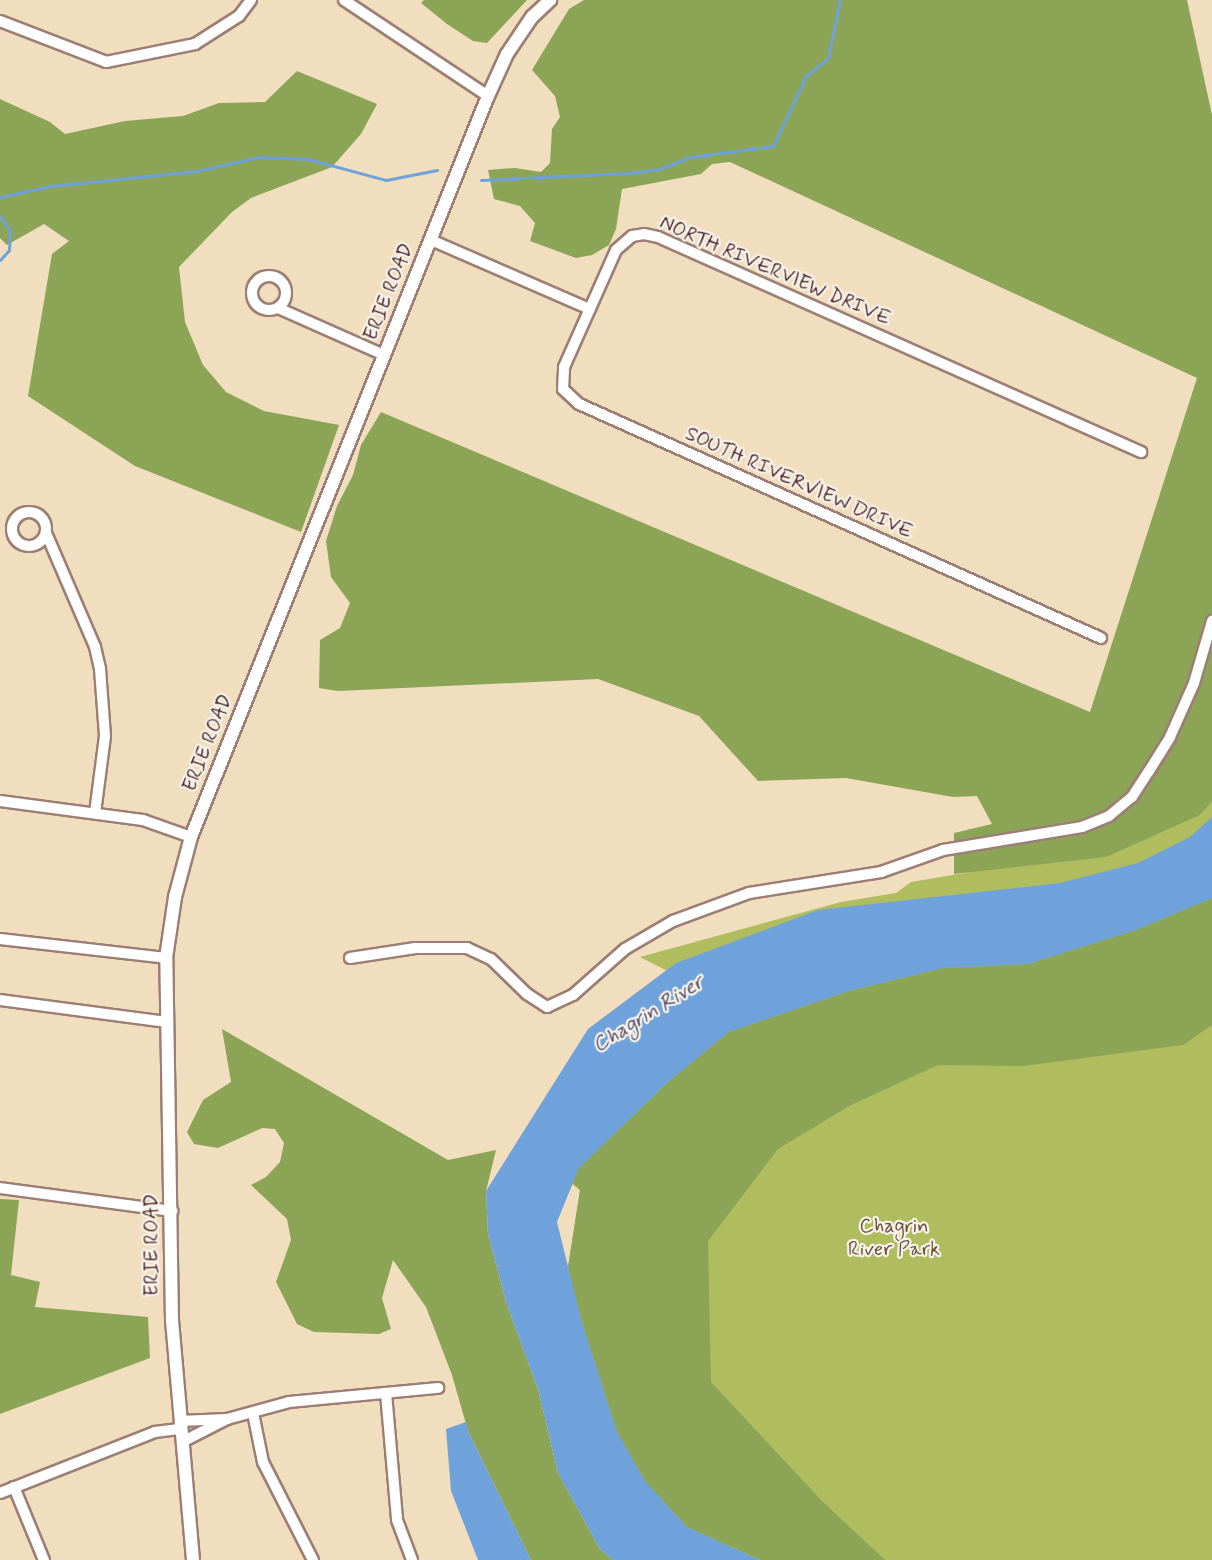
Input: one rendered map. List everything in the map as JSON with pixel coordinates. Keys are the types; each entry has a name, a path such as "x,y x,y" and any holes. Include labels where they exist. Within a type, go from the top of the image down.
{"street":[{"path":"0,21 105,62 195,44 239,16 251,0"},
{"path":"344,0 488,96"},
{"name":"ERIE ROAD","path":"193,1560 172,1321 172,1211 166,958 175,897 191,837 488,96 507,54 532,17 550,0"},
{"name":"NORTH RIVERVIEW DRIVE","path":"590,309 623,241 644,234 658,237 1141,452"},
{"path":"431,240 590,309"},
{"path":"278,308 384,355"},
{"name":"SOUTH RIVERVIEW DRIVE","path":"590,309 562,378 564,389 579,404 1101,638"},
{"path":"46,533 95,647 100,669 105,736 95,813"},
{"path":"350,958 415,948 467,948 491,959 526,994 547,1007 573,995 625,949 673,921 749,893 871,874 943,850 1082,827 1109,816 1132,797 1149,771 1170,737 1194,683 1212,621"},
{"path":"0,801 143,820 191,837"},
{"path":"0,939 166,958"},
{"path":"0,1000 168,1022"},
{"path":"0,1188 172,1211"},
{"path":"181,1430 312,1397 438,1388"},
{"path":"386,1393 397,1520 412,1560"},
{"path":"253,1413 263,1462 313,1560"},
{"path":"0,1493 155,1432 181,1430 227,1419"},
{"path":"14,1487 44,1560"}],"green space":[{"path":"424,0 527,0 487,43 473,41 447,24 421,3"},
{"path":"584,0 1187,0 1212,115 1212,802 1200,815 1106,857 954,874 954,833 992,824 977,796 953,797 846,778 758,781 699,716 598,679 338,691 319,688 320,640 340,628 350,603 331,577 326,541 337,506 353,475 361,445 381,412 1090,712 1197,378 730,162 712,164 701,174 622,189 616,229 609,245 592,255 576,258 530,241 535,223 520,206 494,199 488,170 515,168 541,172 550,163 552,129 560,117 555,96 532,70 569,9"},
{"path":"297,71 377,104 361,134 332,167 251,198 232,212 179,267 185,322 203,365 226,392 264,411 339,425 301,532 135,466 28,396 52,254 69,241 44,224 7,245 0,238 0,99 50,122 65,134 125,121 183,116 219,103 265,102"},
{"name":"Chagrin River Park","path":"1212,802 1212,1560 646,1560 557,1339 580,1190 534,1157 693,984 640,957 841,902 896,893 911,882 976,871 1200,815"},
{"path":"1212,898 1212,1025 1183,1045 1023,1066 938,1065 851,1105 778,1149 708,1241 711,1382 823,1502 885,1560 761,1560 687,1527 645,1481 617,1432 581,1319 568,1267 580,1190 573,1183 579,1168 668,1082 729,1032 849,991 943,968 1028,964 1136,930"},
{"path":"222,1029 448,1160 496,1150 486,1191 488,1234 507,1305 538,1389 558,1473 600,1549 613,1560 531,1560 468,1431 452,1375 426,1307 393,1260 382,1298 391,1329 379,1334 314,1332 297,1324 276,1282 291,1240 287,1219 251,1185 266,1177 280,1162 284,1143 275,1129 262,1128 218,1148 194,1144 187,1132 203,1100 231,1082"},
{"path":"0,1199 19,1200 11,1275 40,1282 35,1307 148,1317 150,1358 0,1414"}],"water":[{"name":"Chagrin River","path":"1212,817 1212,898 1136,930 1028,964 943,968 849,991 729,1032 668,1082 579,1168 557,1222 581,1319 617,1432 645,1481 687,1527 760,1560 613,1560 600,1549 558,1473 538,1389 507,1305 488,1234 486,1191 588,1029 676,963 818,910 1060,883 1138,863 1190,837"},
{"path":"466,1422 468,1431 531,1560 478,1560 451,1491 446,1429"}],"waterway":[{"path":"481,180 628,173 659,169 691,157 773,146 806,76 828,58 840,0"},
{"path":"0,197 51,186 197,171 259,157 308,159 386,180 437,170"},
{"path":"0,216 10,231 9,250 0,260"}]}
